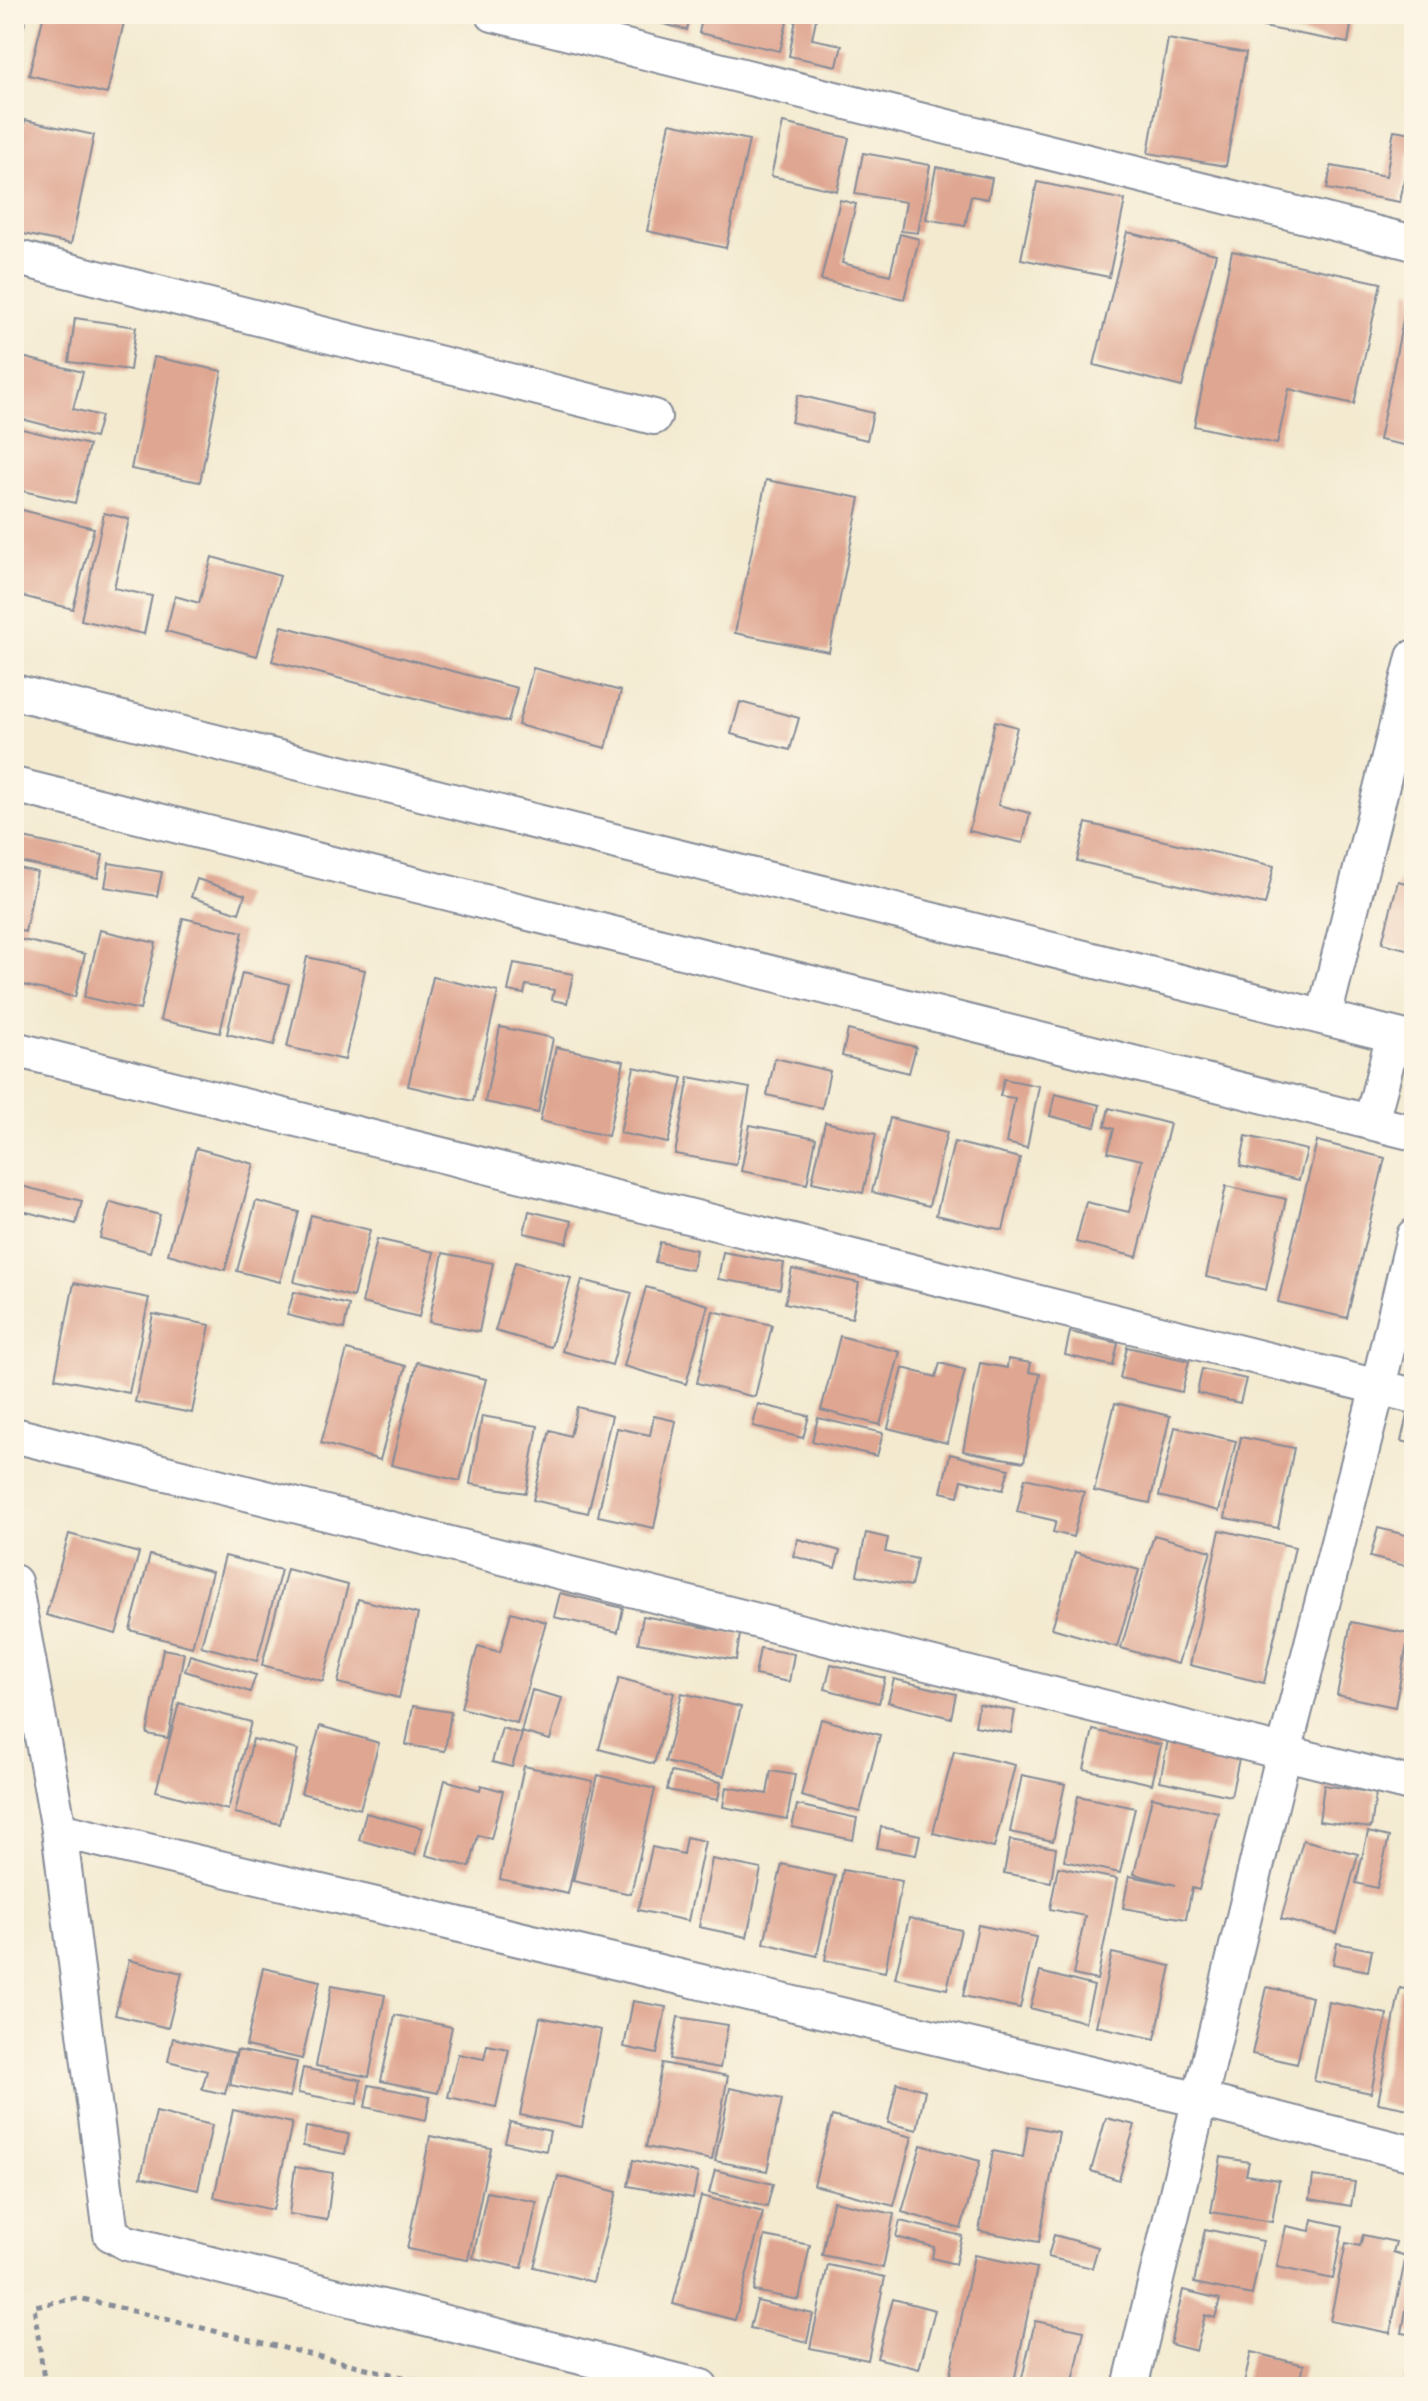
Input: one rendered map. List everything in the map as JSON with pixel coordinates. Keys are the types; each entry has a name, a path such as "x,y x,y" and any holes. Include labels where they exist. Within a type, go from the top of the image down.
{"street":[{"path":"493,14 1414,243"},
{"path":"14,257 654,417"},
{"path":"1324,1017 1414,657"},
{"path":"14,692 1404,1037 1371,1122"},
{"path":"14,785 1414,1133"},
{"path":"14,1049 1414,1396"},
{"path":"1130,2387 1284,1752 1414,1236"},
{"path":"14,1435 1414,1785"},
{"path":"14,1582 59,1830 111,2234 127,2243 701,2387"},
{"path":"59,1830 1200,2100 1414,2154"}],"path":[{"path":"45,2387 34,2306 79,2298 444,2387"}],"building":[{"path":"14,14 27,14 15,61 14,61"},
{"path":"44,14 126,14 107,94 29,75"},
{"path":"624,14 691,14 687,30"},
{"path":"703,14 789,14 780,51 699,33"},
{"path":"797,14 817,14 812,39 842,45 837,66 789,56"},
{"path":"1265,14 1353,14 1348,43 1263,27"},
{"path":"1168,39 1246,53 1226,166 1148,153"},
{"path":"25,120 94,135 71,244 14,232 14,169"},
{"path":"670,123 749,140 726,248 647,231"},
{"path":"783,123 849,138 837,191 771,176"},
{"path":"1394,130 1413,133 1400,202 1327,189 1331,166 1386,176"},
{"path":"863,153 930,165 918,233 901,231 906,202 855,194"},
{"path":"936,167 992,178 988,199 971,196 965,226 926,219"},
{"path":"1037,182 1125,200 1109,277 1021,259"},
{"path":"840,200 856,204 842,263 890,275 900,234 919,239 904,299 821,280"},
{"path":"1127,232 1216,254 1182,387 1094,365"},
{"path":"1232,251 1381,283 1354,404 1289,389 1277,444 1194,426"},
{"path":"1409,290 1414,291 1414,447 1379,440"},
{"path":"75,318 136,327 130,370 69,362"},
{"path":"14,355 83,372 73,409 101,416 95,438 14,417"},
{"path":"154,357 222,371 200,482 131,469"},
{"path":"798,395 873,413 867,440 791,422"},
{"path":"14,427 89,445 75,503 14,489"},
{"path":"766,480 860,498 829,652 735,633"},
{"path":"14,508 94,528 73,609 14,594"},
{"path":"104,513 129,519 114,588 152,596 144,634 81,620"},
{"path":"212,557 280,576 257,656 166,631 175,596 199,603"},
{"path":"282,626 517,688 508,722 272,661"},
{"path":"533,668 621,691 606,748 518,725"},
{"path":"740,702 799,718 790,750 731,734"},
{"path":"995,721 1017,727 998,805 1030,813 1023,843 969,831"},
{"path":"1086,823 1274,866 1265,905 1077,861"},
{"path":"14,836 103,855 98,878 14,861"},
{"path":"109,863 162,872 157,896 105,887"},
{"path":"14,867 37,872 25,932 14,929"},
{"path":"197,879 245,895 239,913 191,897"},
{"path":"1398,881 1414,885 1414,951 1382,943"},
{"path":"183,918 243,932 220,1033 160,1020"},
{"path":"100,930 156,943 140,1010 84,997"},
{"path":"14,938 85,954 75,997 14,983"},
{"path":"307,957 365,970 345,1060 287,1047"},
{"path":"514,963 573,974 567,1003 552,1000 554,990 526,985 524,994 508,991"},
{"path":"242,973 289,984 274,1045 227,1034"},
{"path":"433,977 498,992 473,1101 408,1086"},
{"path":"500,1027 553,1038 538,1113 485,1102"},
{"path":"848,1030 916,1047 909,1073 842,1056"},
{"path":"556,1047 624,1061 608,1136 540,1121"},
{"path":"775,1058 830,1071 822,1108 767,1095"},
{"path":"634,1067 683,1078 668,1143 620,1133"},
{"path":"689,1077 750,1088 736,1165 675,1154"},
{"path":"1004,1079 1039,1086 1027,1148 1006,1143 1015,1098 1000,1096"},
{"path":"1055,1094 1100,1105 1095,1127 1050,1116"},
{"path":"1109,1108 1170,1124 1137,1257 1076,1242 1086,1202 1129,1212 1142,1160 1108,1152 1114,1129 1105,1126"},
{"path":"890,1118 947,1132 929,1206 872,1192"},
{"path":"825,1122 876,1134 863,1193 812,1182"},
{"path":"750,1125 816,1138 807,1184 741,1171"},
{"path":"1246,1136 1307,1150 1299,1180 1240,1166"},
{"path":"1317,1141 1385,1158 1347,1318 1278,1302"},
{"path":"954,1142 1020,1158 1003,1230 936,1215"},
{"path":"196,1148 254,1164 225,1270 168,1254"},
{"path":"17,1185 82,1201 76,1224 14,1209"},
{"path":"1226,1186 1286,1199 1266,1290 1206,1277"},
{"path":"256,1201 299,1212 280,1282 237,1271"},
{"path":"110,1202 160,1215 150,1252 100,1238"},
{"path":"529,1211 572,1221 567,1243 524,1233"},
{"path":"311,1215 370,1230 353,1297 294,1282"},
{"path":"377,1239 434,1252 419,1317 362,1303"},
{"path":"660,1242 696,1250 692,1270 655,1262"},
{"path":"723,1252 784,1263 780,1289 718,1279"},
{"path":"443,1253 493,1263 479,1332 429,1322"},
{"path":"515,1262 571,1278 551,1347 495,1331"},
{"path":"792,1269 859,1283 852,1318 785,1303"},
{"path":"582,1280 632,1293 612,1365 562,1351"},
{"path":"74,1283 149,1298 129,1393 55,1378"},
{"path":"646,1287 708,1305 686,1384 624,1366"},
{"path":"294,1292 349,1305 344,1329 287,1315"},
{"path":"713,1311 772,1325 755,1397 697,1383"},
{"path":"153,1314 210,1325 192,1413 135,1402"},
{"path":"1070,1332 1118,1343 1113,1366 1065,1355"},
{"path":"840,1336 900,1352 880,1425 821,1410"},
{"path":"1127,1347 1189,1361 1182,1392 1120,1378"},
{"path":"347,1350 406,1366 380,1460 321,1443"},
{"path":"1008,1359 1031,1363 1029,1372 1040,1374 1024,1462 963,1451 980,1363 1007,1368"},
{"path":"417,1362 486,1379 460,1481 391,1465"},
{"path":"940,1363 965,1370 947,1443 888,1428 903,1368 936,1377"},
{"path":"1202,1369 1246,1379 1240,1403 1197,1393"},
{"path":"1115,1403 1170,1416 1150,1503 1094,1491"},
{"path":"758,1404 809,1416 803,1438 753,1426"},
{"path":"577,1407 612,1416 588,1513 533,1500 550,1430 570,1436"},
{"path":"1407,1415 1414,1417 1414,1444 1401,1441"},
{"path":"482,1416 538,1426 526,1493 470,1484"},
{"path":"654,1416 676,1421 654,1528 598,1516 617,1428 650,1435"},
{"path":"818,1418 883,1433 877,1456 812,1441"},
{"path":"1175,1427 1236,1441 1219,1511 1159,1496"},
{"path":"1241,1437 1294,1448 1278,1528 1225,1518"},
{"path":"950,1454 1009,1469 1003,1490 962,1480 958,1496 941,1492"},
{"path":"1025,1478 1084,1492 1073,1537 1053,1532 1056,1521 1017,1512"},
{"path":"1378,1528 1414,1537 1414,1568 1370,1557"},
{"path":"1220,1530 1295,1547 1264,1683 1190,1665"},
{"path":"866,1533 888,1538 885,1552 917,1559 911,1586 857,1575"},
{"path":"69,1534 139,1553 116,1634 46,1615"},
{"path":"1154,1535 1211,1551 1178,1664 1121,1648"},
{"path":"798,1539 840,1551 835,1568 793,1556"},
{"path":"1075,1552 1139,1570 1117,1647 1052,1628"},
{"path":"150,1555 212,1572 192,1647 130,1630"},
{"path":"225,1556 281,1570 257,1661 201,1646"},
{"path":"287,1569 348,1585 323,1681 262,1665"},
{"path":"560,1593 623,1608 618,1632 554,1617"},
{"path":"358,1599 418,1614 399,1698 338,1683"},
{"path":"511,1612 546,1622 517,1723 461,1708 478,1646 500,1652"},
{"path":"643,1616 740,1634 736,1660 638,1643"},
{"path":"1351,1622 1409,1634 1395,1707 1337,1695"},
{"path":"760,1648 794,1654 789,1682 755,1675"},
{"path":"163,1649 184,1653 168,1738 147,1734"},
{"path":"190,1655 256,1675 250,1692 185,1671"},
{"path":"831,1664 885,1678 879,1703 825,1689"},
{"path":"619,1678 674,1693 654,1764 599,1749"},
{"path":"894,1679 956,1694 951,1718 888,1702"},
{"path":"532,1690 562,1698 550,1740 521,1732"},
{"path":"682,1693 741,1707 724,1776 665,1762"},
{"path":"179,1703 251,1722 228,1810 156,1791"},
{"path":"979,1704 1015,1711 1011,1733 975,1726"},
{"path":"413,1706 451,1712 445,1751 406,1745"},
{"path":"821,1719 880,1735 860,1812 801,1796"},
{"path":"320,1726 379,1743 360,1809 301,1793"},
{"path":"502,1728 522,1734 512,1767 492,1762"},
{"path":"1093,1730 1161,1745 1152,1784 1084,1769"},
{"path":"1170,1730 1242,1745 1231,1796 1160,1781"},
{"path":"253,1739 298,1750 280,1824 235,1813"},
{"path":"954,1751 1015,1765 994,1848 933,1833"},
{"path":"524,1766 593,1781 568,1894 500,1879"},
{"path":"771,1771 795,1775 787,1819 723,1807 726,1787 767,1794"},
{"path":"671,1772 721,1782 718,1800 667,1790"},
{"path":"598,1775 655,1789 631,1894 573,1881"},
{"path":"1022,1775 1065,1784 1053,1841 1010,1832"},
{"path":"445,1780 480,1790 481,1785 503,1791 491,1839 478,1835 470,1867 426,1855"},
{"path":"1324,1785 1376,1793 1371,1828 1319,1821"},
{"path":"1078,1796 1135,1808 1120,1873 1064,1861"},
{"path":"1152,1797 1218,1812 1199,1890 1192,1888 1186,1919 1123,1908 1129,1876 1176,1885 1134,1874"},
{"path":"797,1805 857,1818 853,1840 792,1827"},
{"path":"366,1813 422,1828 415,1855 359,1840"},
{"path":"881,1827 920,1835 916,1855 877,1848"},
{"path":"1368,1832 1389,1837 1377,1888 1356,1883"},
{"path":"686,1837 705,1841 688,1921 638,1910 652,1847 683,1854"},
{"path":"1010,1840 1056,1848 1051,1882 1004,1873"},
{"path":"1303,1840 1358,1854 1337,1933 1281,1919"},
{"path":"712,1859 761,1869 747,1937 699,1927"},
{"path":"782,1864 835,1876 817,1956 764,1943"},
{"path":"1058,1867 1117,1879 1097,1980 1073,1975 1085,1916 1050,1909"},
{"path":"843,1870 902,1881 885,1972 825,1960"},
{"path":"909,1918 961,1930 947,1989 895,1978"},
{"path":"978,1925 1036,1937 1020,2008 963,1996"},
{"path":"1337,1943 1372,1950 1368,1971 1333,1964"},
{"path":"1112,1953 1171,1966 1155,2039 1096,2026"},
{"path":"129,1960 182,1973 168,2028 115,2015"},
{"path":"263,1968 320,1981 302,2059 246,2046"},
{"path":"1040,1972 1094,1986 1085,2022 1030,2008"},
{"path":"332,1985 385,1995 369,2077 316,2066"},
{"path":"1267,1987 1312,1997 1297,2064 1252,2054"},
{"path":"1400,1988 1414,1991 1414,2110 1378,2103"},
{"path":"633,2001 666,2007 657,2054 624,2047"},
{"path":"1329,2002 1387,2014 1371,2093 1314,2081"},
{"path":"395,2015 452,2027 438,2093 381,2081"},
{"path":"540,2017 601,2030 582,2127 520,2115"},
{"path":"678,2017 728,2025 720,2068 670,2059"},
{"path":"173,2038 235,2053 225,2094 202,2089 207,2071 168,2061"},
{"path":"487,2045 509,2049 496,2107 448,2097 458,2054 484,2059"},
{"path":"237,2050 297,2062 290,2097 230,2085"},
{"path":"662,2063 728,2076 712,2160 646,2147"},
{"path":"303,2068 361,2080 357,2104 298,2093"},
{"path":"897,2083 925,2090 917,2130 888,2123"},
{"path":"369,2085 430,2097 426,2120 365,2107"},
{"path":"730,2088 782,2099 767,2171 715,2161"},
{"path":"233,2110 292,2123 273,2210 214,2197"},
{"path":"156,2112 212,2125 198,2190 141,2177"},
{"path":"832,2116 912,2137 894,2206 814,2185"},
{"path":"1106,2118 1135,2125 1119,2180 1091,2171"},
{"path":"510,2122 550,2131 546,2151 505,2142"},
{"path":"1028,2126 1059,2132 1039,2242 979,2231 993,2151 1023,2157"},
{"path":"306,2127 349,2134 345,2154 303,2146"},
{"path":"430,2136 491,2148 468,2260 407,2249"},
{"path":"921,2145 980,2161 961,2229 902,2212"},
{"path":"1221,2157 1249,2162 1246,2175 1279,2180 1272,2222 1211,2212"},
{"path":"633,2160 698,2173 693,2198 628,2186"},
{"path":"295,2167 333,2173 327,2220 289,2214"},
{"path":"715,2170 773,2184 767,2207 709,2193"},
{"path":"558,2176 617,2192 593,2282 534,2267"},
{"path":"1313,2176 1355,2182 1351,2206 1310,2199"},
{"path":"487,2192 537,2202 522,2268 473,2258"},
{"path":"701,2196 763,2212 735,2320 673,2304"},
{"path":"833,2201 894,2214 883,2268 822,2255"},
{"path":"1312,2219 1343,2226 1333,2279 1277,2267 1286,2226 1310,2231"},
{"path":"900,2221 962,2236 955,2264 932,2258 934,2247 896,2237"},
{"path":"1205,2229 1263,2241 1252,2295 1194,2283"},
{"path":"1054,2235 1098,2247 1092,2268 1048,2257"},
{"path":"1363,2235 1396,2242 1393,2252 1406,2256 1390,2333 1330,2321 1346,2243 1360,2246"},
{"path":"765,2236 810,2245 799,2300 754,2291"},
{"path":"974,2255 1037,2268 1013,2387 986,2387 949,2379"},
{"path":"828,2265 885,2277 868,2360 810,2348"},
{"path":"1414,2274 1414,2335 1402,2333"},
{"path":"1183,2290 1220,2299 1215,2318 1205,2315 1196,2351 1170,2344"},
{"path":"893,2299 935,2310 919,2369 877,2358"},
{"path":"757,2301 813,2314 807,2342 750,2328"},
{"path":"1035,2321 1084,2331 1072,2387 1020,2387"},
{"path":"1251,2352 1304,2365 1299,2387 1243,2387"},
{"path":"1407,2369 1414,2371 1414,2387 1402,2387"}]}
